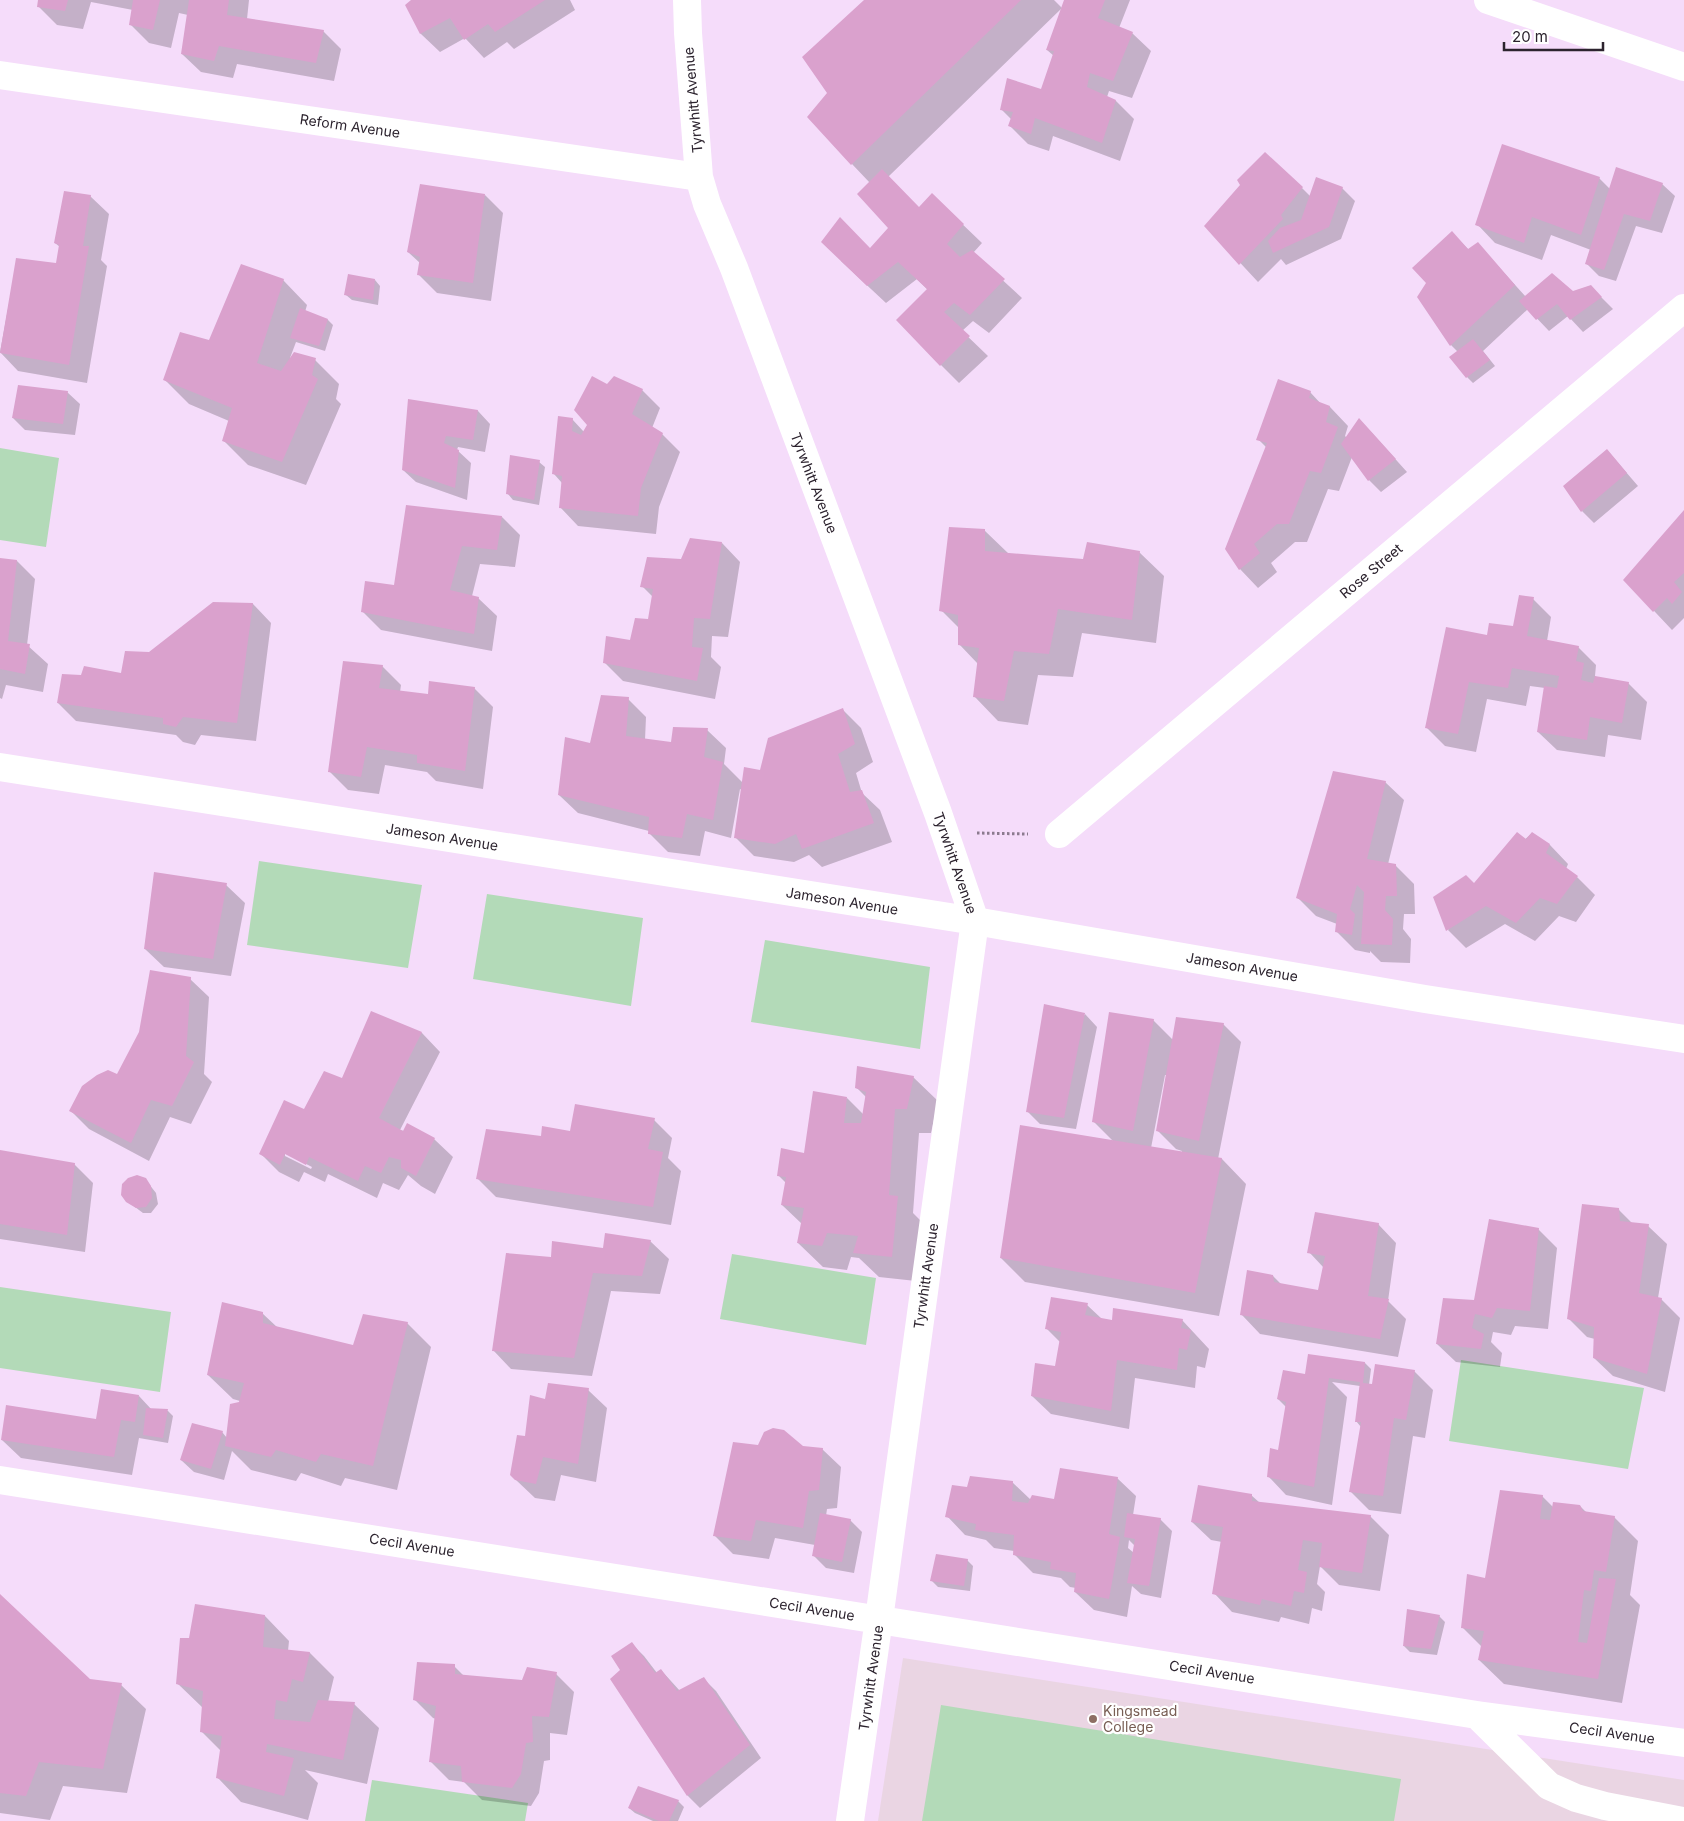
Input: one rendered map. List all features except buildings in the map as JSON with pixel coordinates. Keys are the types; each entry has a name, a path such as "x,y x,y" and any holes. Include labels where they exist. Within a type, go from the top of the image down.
{"street":[{"name":"Tyrwhitt Avenue","path":"687,0 699,177 707,204 734,268 945,833 975,921 850,1821"},
{"path":"1488,0 1684,67"},
{"name":"Reform Avenue","path":"0,74 699,177"},
{"name":"Rose Street","path":"1059,834 1684,308"},
{"name":"Jameson Avenue","path":"0,767 975,921 1425,999 1684,1039"},
{"name":"Cecil Avenue","path":"0,1480 1477,1715 1684,1743"},
{"path":"1477,1715 1549,1786 1576,1798 1605,1806 1683,1821"}],"path":[{"path":"945,833 1059,834"}],"shaded area":[{"name":"Kingsmead College","path":"903,1658 1684,1780 1684,1821 878,1821"}],"green space":[{"path":"0,448 59,458 46,547 0,540"},
{"path":"259,861 422,885 408,968 247,945"},
{"path":"487,894 643,918 631,1006 473,979"},
{"path":"765,940 930,967 920,1049 751,1022"},
{"path":"732,1254 876,1278 866,1345 720,1319"},
{"path":"0,1287 171,1312 160,1392 0,1368"},
{"path":"1461,1360 1644,1388 1628,1469 1449,1441"},
{"path":"941,1705 1401,1779 1394,1821 922,1821"},
{"path":"372,1780 528,1803 525,1821 365,1821"}],"place":[{"name":"Kingsmead College","path":"1093,1719"}]}
